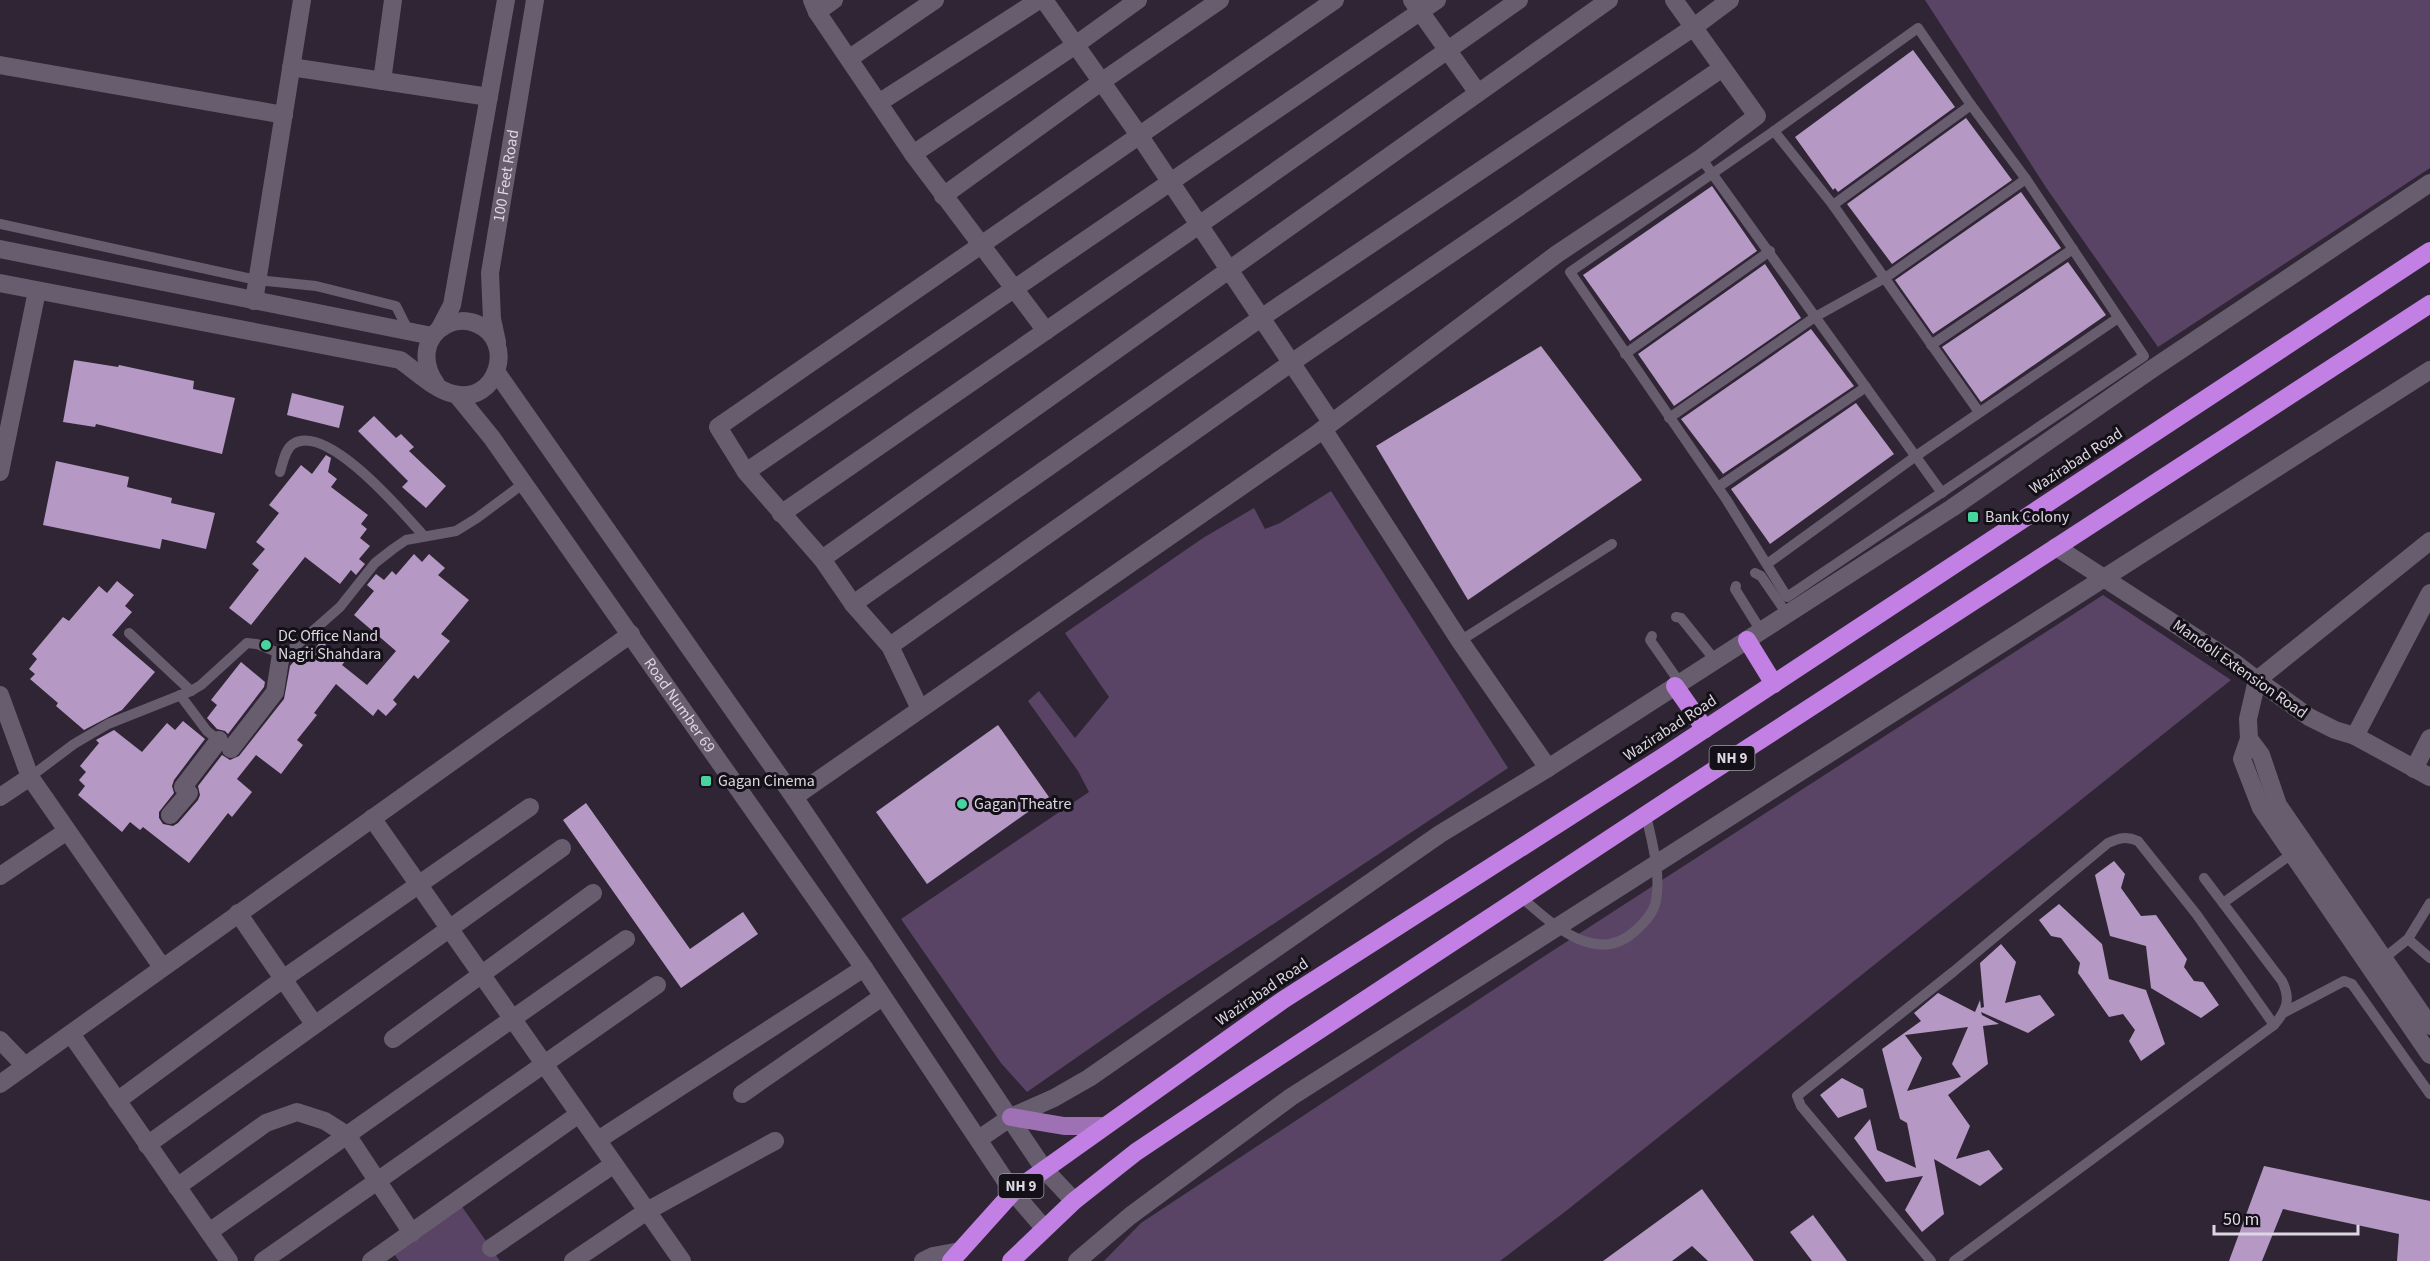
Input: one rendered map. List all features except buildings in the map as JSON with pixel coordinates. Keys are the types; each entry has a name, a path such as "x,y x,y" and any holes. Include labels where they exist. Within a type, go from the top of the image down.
{"highway":[{"name":"Wazirabad Road","path":"956,1256 1013,1192 1282,1000 1706,729 2430,251"},
{"name":"NH 9","path":"1011,1261 1044,1228 1136,1152 1646,814 2430,304"},
{"path":"1754,635 1774,684"},
{"path":"1677,684 1706,729"}],"main road":[{"path":"1011,1117 1084,1128 1104,1126"}],"street":[{"path":"254,301 302,0"},
{"path":"382,81 393,0"},
{"name":"100 Feet Road","path":"436,332 452,305 506,0"},
{"name":"100 Feet Road","path":"500,352 492,319 490,273 535,0"},
{"path":"834,0 814,6 913,154 1046,331"},
{"path":"850,58 935,0"},
{"path":"880,102 1042,0 1139,135 1262,318 1460,641 1548,768"},
{"path":"913,154 1074,46 1138,0"},
{"path":"943,196 1220,0"},
{"path":"921,709 890,646 853,604 822,559 746,471 718,427 1335,0"},
{"path":"746,471 1169,181 1416,6 1437,0"},
{"path":"781,514 1519,0"},
{"path":"822,559 1610,0"},
{"path":"794,797 1327,426 1557,254 1701,158 1757,116 1721,69 1674,0"},
{"path":"853,604 1262,318 1694,27 1730,0"},
{"path":"1416,6 1478,93"},
{"path":"0,65 284,115"},
{"path":"291,67 489,98"},
{"path":"890,646 1291,363 1721,69"},
{"path":"979,1139 1011,1117 1054,1098 1089,1078 1440,834 1548,768 1952,508 2152,369 2430,183"},
{"path":"0,249 410,332 436,332"},
{"path":"0,283 400,360 445,391 457,395 469,395 480,391 490,384 497,373 500,352 491,333 473,322 450,323 436,332 427,348 425,361 428,374 436,384"},
{"path":"0,472 38,291"},
{"path":"1077,1261 1130,1216 1291,1097 2430,370"},
{"path":"497,373 794,797 1044,1169 1074,1202"},
{"name":"Road Number 69","path":"457,395 492,438 631,634 864,968 1013,1192 1044,1228"},
{"path":"2429,543 2257,680 2248,719 2249,739 2261,755 2278,805 2299,849 2430,1055"},
{"name":"Mandoli Extension Road","path":"2056,547 2235,663 2309,717 2335,730 2355,736 2422,773"},
{"path":"2355,736 2430,594"},
{"path":"0,1084 631,634"},
{"path":"170,815 189,793 183,787 275,692 281,654"},
{"path":"0,695 30,777 162,968"},
{"path":"2422,773 2430,738"},
{"path":"0,797 30,777"},
{"path":"117,1101 283,979 530,807"},
{"path":"372,818 681,1261"},
{"path":"0,876 68,831"},
{"path":"147,1145 561,848"},
{"path":"2299,849 2383,959 2430,1026"},
{"path":"393,1039 593,893"},
{"path":"238,913 314,1024"},
{"path":"208,1232 626,939"},
{"path":"598,1140 864,968"},
{"path":"263,1261 657,985"},
{"path":"742,1094 882,997"},
{"path":"71,1034 229,1261"},
{"path":"0,1040 25,1066"},
{"path":"177,1187 266,1123 297,1112 325,1121 347,1135 412,1233"},
{"path":"371,1261 579,1114"},
{"path":"573,1261 647,1211 774,1142"},
{"path":"491,1248 614,1164"},
{"path":"923,1261 933,1256 956,1256"}],"lane":[{"path":"1918,28 1971,105 2026,179 2144,356 1787,597 1718,487 1570,272 1918,28"},
{"path":"1833,205 1971,105"},
{"path":"1774,131 1833,205 1979,412"},
{"path":"1701,158 1942,493"},
{"path":"1669,418 1815,316 1885,278 2026,179"},
{"path":"0,224 257,280 316,286 396,306 410,332"},
{"path":"1931,345 2073,249"},
{"path":"1625,354 1770,251"},
{"path":"1767,564 1916,456 2118,318"},
{"path":"1718,487 1866,387"},
{"path":"280,472 288,449 294,442 318,443 365,472 423,535"},
{"path":"30,777 74,744 108,724 201,685 247,643 257,644 281,654 298,644 340,607 375,563 406,540 423,535 456,531 524,483"},
{"path":"1460,641 1612,544"},
{"path":"1755,573 1761,576 1787,614"},
{"path":"1736,586 1735,589 1754,635"},
{"path":"1676,617 1681,618 1715,660"},
{"path":"129,633 186,693 207,731 225,745"},
{"path":"1652,636 1650,640 1677,684"},
{"path":"1521,897 1557,929 1596,946 1629,937 1643,924 1656,903 1657,865 1646,814"},
{"path":"1931,1261 1801,1106 1797,1096 1953,972 2108,843 2118,838 2128,837 2138,841 2197,915 2274,1025"},
{"path":"2223,903 2299,849"},
{"path":"2204,878 2282,981 2288,992 2285,1012"},
{"path":"2383,959 2408,939 2430,903"},
{"path":"2408,939 2430,958"},
{"path":"1954,1261 2274,1025 2285,1012 2344,981 2352,984 2430,1094"}],"shaded area":[{"path":"1925,0 2430,0 2430,168 2158,347 2047,189"},
{"path":"1331,491 1508,768 1165,996 1027,1092 1001,1063 901,919 1089,792 1078,771 1028,701 1039,691 1075,738 1109,697 1065,633 1203,538 1254,508 1265,529 1280,523"},
{"path":"2103,595 2231,680 1566,1211 1500,1261 1104,1261 1141,1223 1543,957"},
{"path":"458,1201 500,1261 399,1261 390,1248"}],"place":[{"name":"Bank Colony","path":"1973,517"},
{"name":"DC Office Nand Nagri Shahdara","path":"266,645"},
{"name":"Gagan Cinema","path":"706,781"},
{"name":"Gagan Theatre","path":"962,804"}]}
